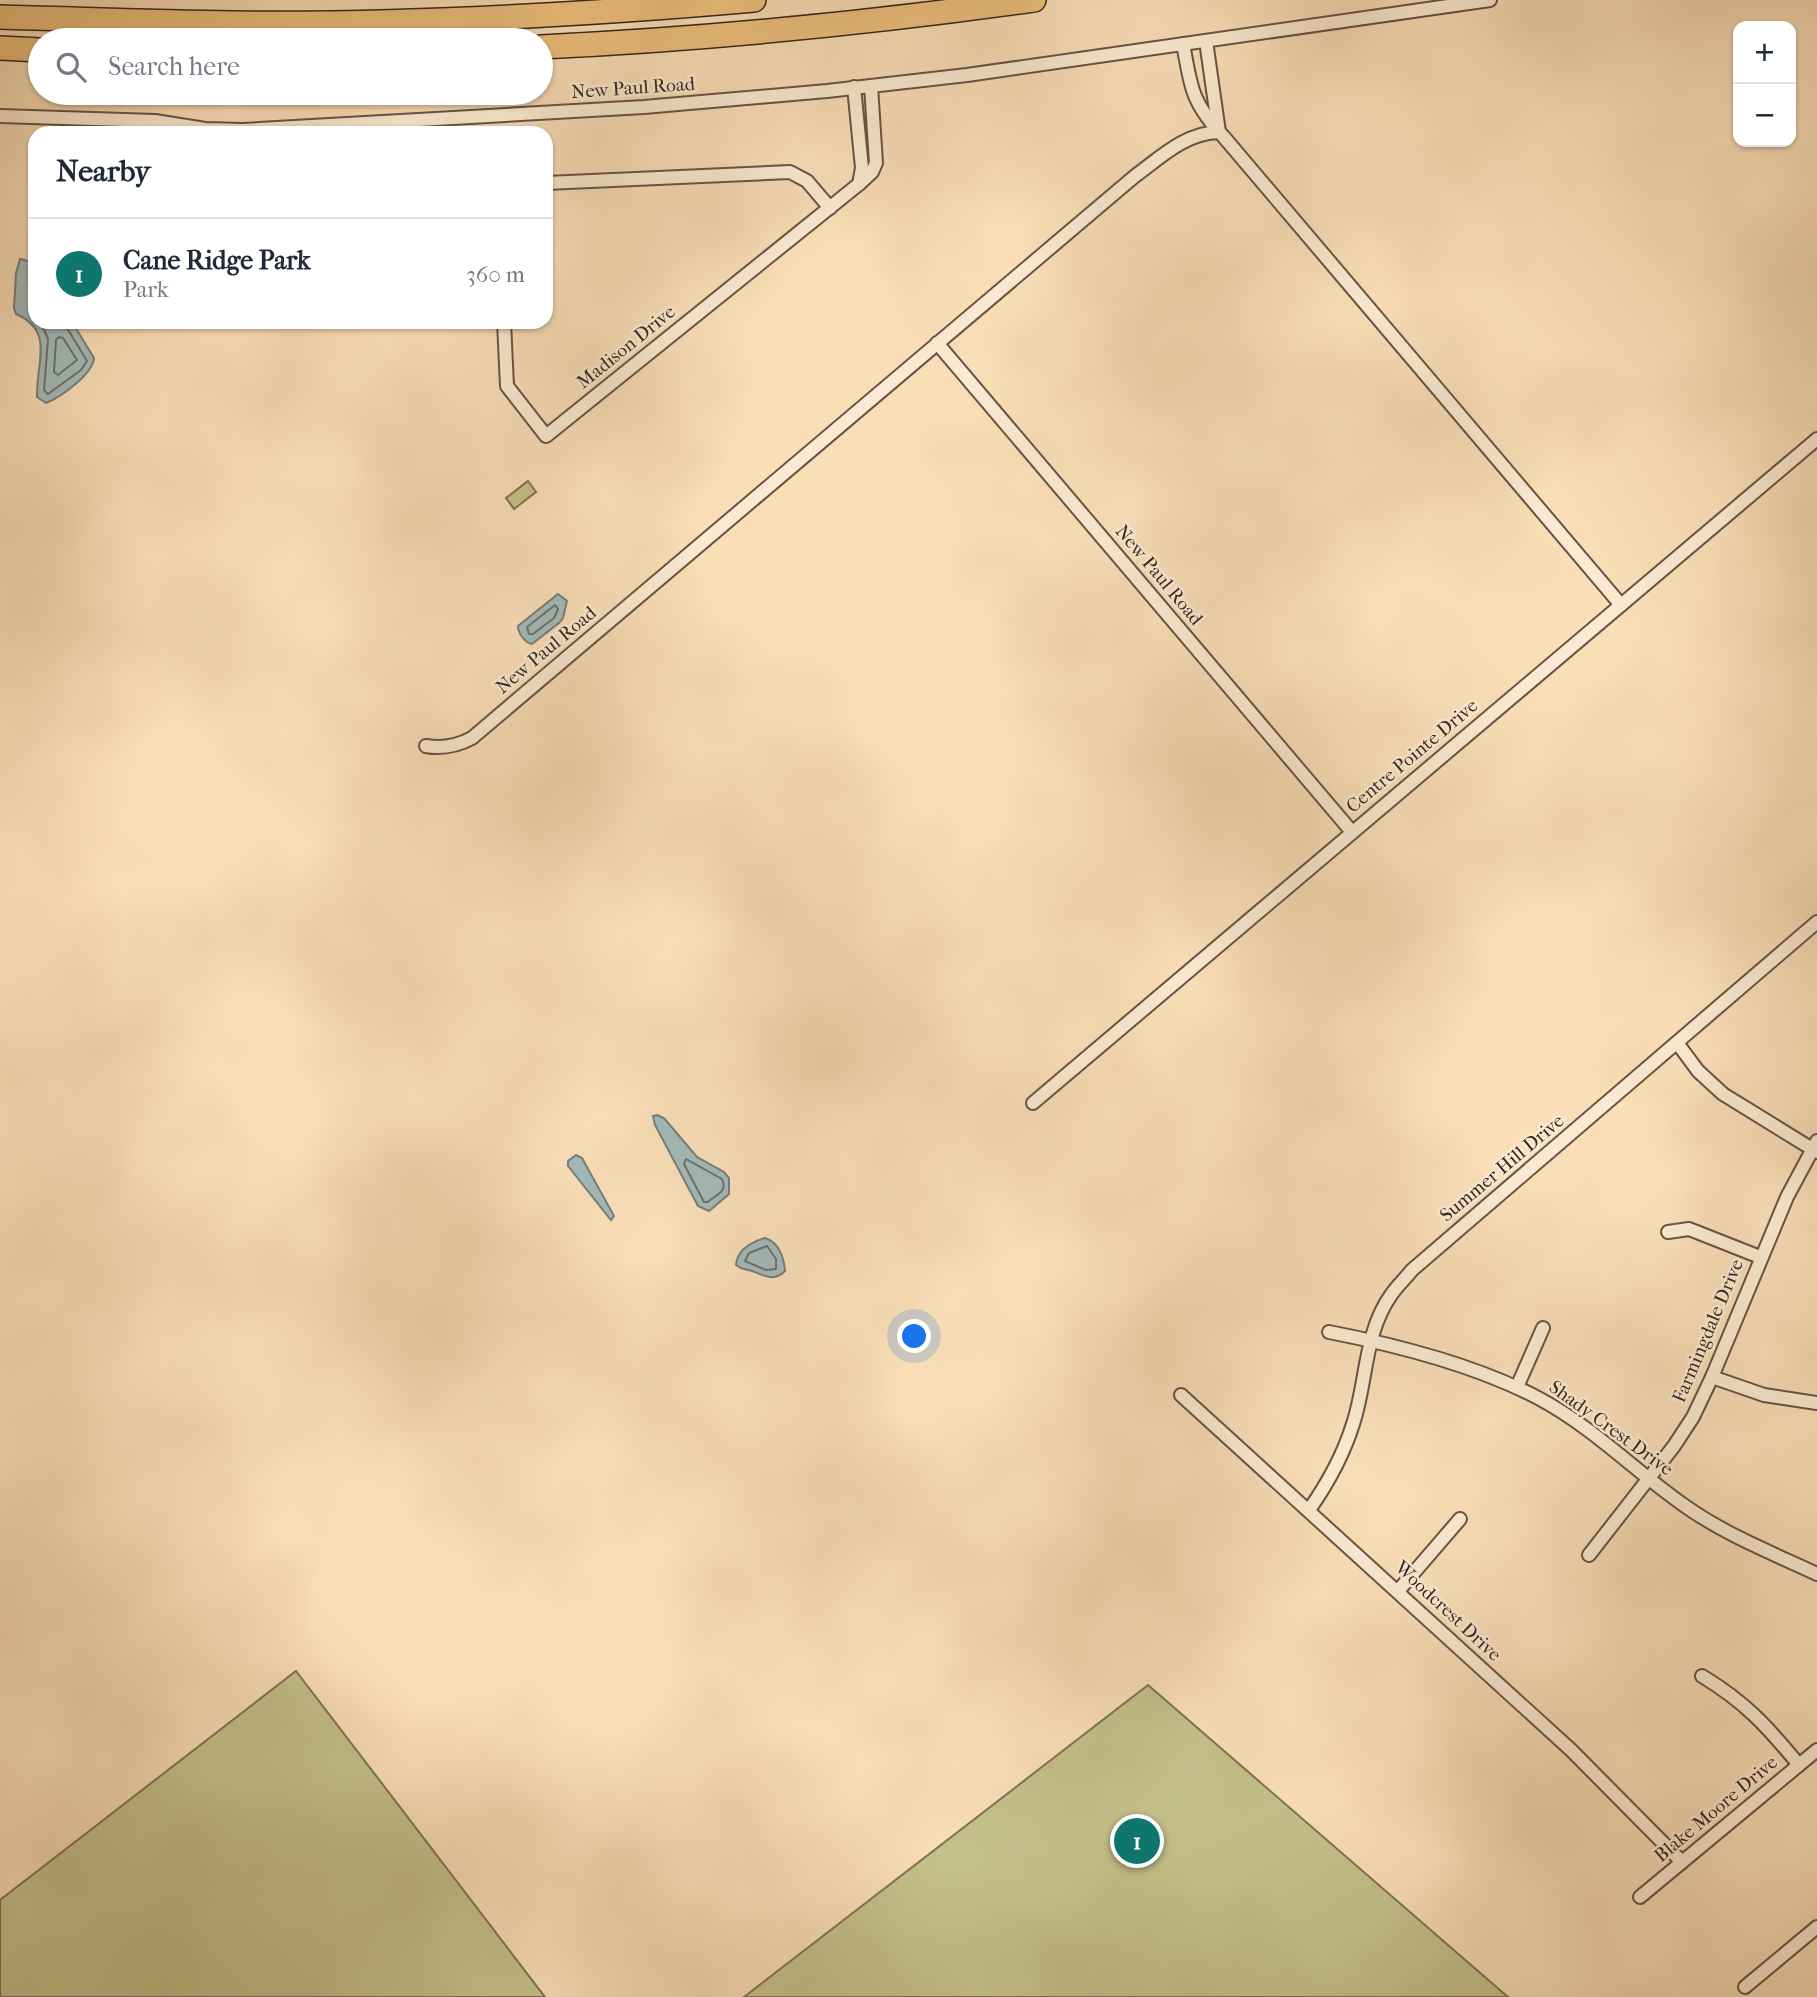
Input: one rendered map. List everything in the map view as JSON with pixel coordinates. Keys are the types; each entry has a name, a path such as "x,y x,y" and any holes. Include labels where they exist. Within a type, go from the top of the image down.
{"highway":[{"path":"0,16 234,23 390,21 603,13 754,0"},
{"path":"553,46 739,34 883,20 1034,0"},
{"path":"0,48 28,49"}],"street":[{"name":"New Paul Road","path":"312,126 657,106 872,86 1490,0"},
{"path":"1206,41 1219,132"},
{"path":"1183,44 1194,99 1201,111 1621,605"},
{"name":"Madison Drive","path":"504,329 507,386 547,436 830,208 875,167 872,86"},
{"path":"855,87 862,169 859,184"},
{"name":"New Paul Road","path":"0,116 155,121 186,126"},
{"path":"859,131 875,130"},
{"name":"New Paul Road","path":"426,746 447,747 472,738 1152,164 1190,137 1219,132"},
{"path":"553,183 790,172 807,181 830,208"},
{"name":"New Paul Road","path":"937,343 1352,832"},
{"name":"Centre Pointe Drive","path":"1033,1103 1817,439"},
{"name":"Summer Hill Drive","path":"1309,1510 1340,1458 1354,1422 1371,1340 1379,1318 1390,1296 1412,1270 1817,922"},
{"path":"1678,1044 1698,1070 1723,1094 1816,1147"},
{"name":"Farmingdale Drive","path":"1589,1555 1693,1418 1787,1197 1816,1147"},
{"path":"1668,1232 1689,1229 1760,1257"},
{"path":"1517,1387 1542,1328"},
{"name":"Shady Crest Drive","path":"1329,1332 1371,1340 1517,1387 1571,1418 1684,1505 1717,1526 1751,1545 1817,1574"},
{"path":"1712,1377 1764,1395 1817,1403"},
{"name":"Woodcrest Drive","path":"1181,1395 1571,1750 1682,1862"},
{"path":"1398,1591 1460,1519"},
{"path":"1702,1675 1729,1692 1765,1723 1799,1765"},
{"name":"Blake Moore Drive","path":"1640,1896 1817,1750"},
{"path":"1745,1987 1817,1927"}],"shaded area":[{"path":"528,481 536,492 514,509 506,498"},
{"path":"296,1671 545,1997 0,1997 0,1900"},
{"path":"1148,1685 1508,1997 744,1997"}],"water":[{"path":"20,259 28,261 28,321 16,314 14,308 16,273"},
{"path":"36,329 76,329 94,358 82,378 60,396 46,403 37,397 40,339"},
{"path":"558,594 567,601 563,618 532,644 527,642 518,626"},
{"path":"653,1116 664,1118 697,1157 724,1172 729,1178 729,1194 709,1211 698,1206 655,1125"},
{"path":"576,1155 582,1158 614,1216 611,1220 568,1166 568,1161"},
{"path":"765,1238 774,1243 782,1256 785,1271 777,1276 765,1276 736,1265 742,1251 750,1244"}],"place":[{"name":"Cane Ridge Park","path":"1137,1841"}]}
